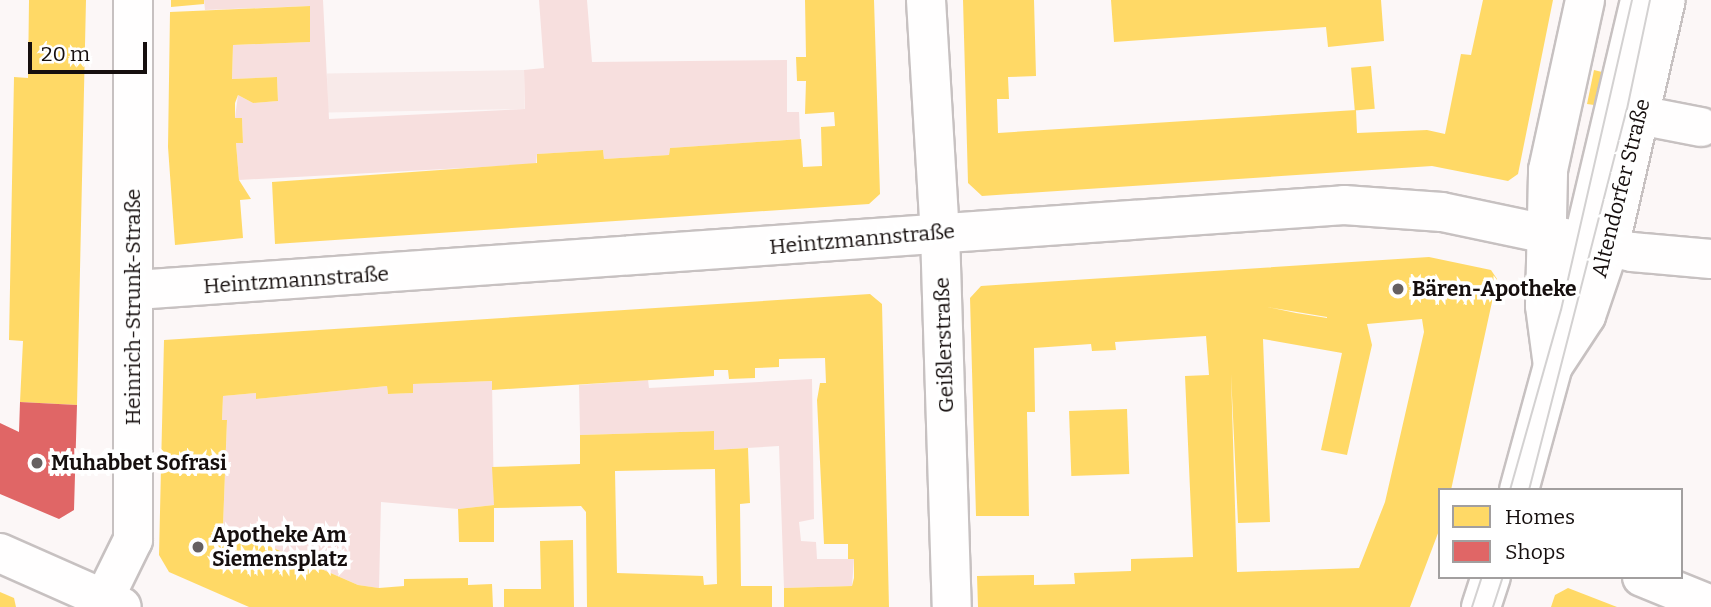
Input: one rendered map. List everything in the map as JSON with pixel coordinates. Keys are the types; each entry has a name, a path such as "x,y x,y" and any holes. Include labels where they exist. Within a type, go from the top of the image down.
{"street":[{"name":"Heinrich-Strunk-Straße","path":"109,605 133,540 136,290 131,139 133,0"},
{"name":"Geißlerstraße","path":"926,0 940,233 952,607"},
{"name":"Altendorfer Straße","path":"1553,366 1545,306 1544,234 1548,170 1585,0"},
{"path":"1597,245 1640,0"},
{"name":"Altendorfer Straße","path":"1520,488 1553,366 1587,316 1597,245 1639,115 1665,0"},
{"path":"1639,115 1701,127"},
{"name":"Heintzmannstraße","path":"136,290 1344,205 1442,212 1597,245 1711,259"},
{"path":"0,553 109,605"},
{"path":"1481,607 1490,579"},
{"path":"1647,579 1711,605"}],"shaded area":[{"path":"204,0 323,0 329,119 525,109 524,70 544,68 539,0 587,0 592,62 787,60 787,112 799,112 800,139 670,148 669,155 604,159 603,150 537,154 536,164 239,180 236,143 243,142 242,118 235,118 238,95 253,103 278,101 277,77 232,79 233,45 310,42 310,6 205,10"},
{"path":"524,70 525,109 328,112 327,73"},
{"path":"812,379 814,519 799,522 801,541 816,542 817,559 854,559 852,586 784,588 779,446 714,450 713,431 580,435 579,385 648,380 649,388"},
{"path":"492,381 494,505 458,509 381,502 379,588 358,585 223,526 227,421 222,420 223,396 256,393 256,399 387,386 388,394 412,393 413,384"}],"building: Homes":[{"path":"29,0 86,0 77,405 20,402 23,341 9,340 14,77 28,78"},
{"path":"171,0 204,0 204,4 171,7"},
{"path":"805,0 874,0 880,194 869,204 275,244 272,182 537,163 537,154 603,150 604,159 669,155 670,148 801,139 803,167 822,166 821,127 835,126 834,112 805,114 806,81 797,81 796,57 806,57"},
{"path":"963,0 1034,0 1036,76 1008,77 1009,99 997,99 998,133 1356,110 1357,133 1427,130 1445,134 1461,54 1471,55 1483,0 1553,0 1518,174 1508,181 1432,166 982,196 968,183"},
{"path":"1111,0 1381,0 1384,41 1328,47 1326,27 1114,42"},
{"path":"310,6 310,42 233,45 232,79 277,77 278,101 253,103 238,95 235,103 235,118 242,118 243,143 236,143 239,180 251,199 240,200 243,238 175,245 168,147 170,12"},
{"path":"1371,66 1375,109 1355,111 1351,68"},
{"path":"1594,70 1602,72 1594,105 1587,104"},
{"path":"1429,257 1491,270 1497,279 1451,488 1438,488 1438,533 1410,607 978,607 977,576 1034,575 1034,585 1075,584 1074,573 1131,571 1131,559 1193,557 1185,376 1209,375 1206,336 1115,342 1116,350 1092,351 1091,344 1034,348 1035,412 1027,412 1029,516 976,516 970,298 981,286","holes":["1267,307 1327,317 1296,313","1422,319 1424,332 1385,502 1359,568 1237,572 1231,374 1238,523 1270,522 1263,339 1342,353 1321,450 1347,455 1372,345 1367,324"]},
{"path":"870,294 882,304 889,607 784,607 784,588 852,586 854,578 854,559 848,559 848,544 824,544 817,400 820,383 826,383 825,358 779,359 779,367 755,368 755,378 729,379 728,370 714,370 714,376 492,390 492,381 413,384 413,393 388,394 387,386 256,399 256,393 223,396 222,420 227,420 223,526 358,585 379,588 404,586 404,579 468,578 468,585 492,584 493,607 249,607 169,572 159,555 164,340"},
{"path":"1127,409 1129,474 1071,476 1069,411"},
{"path":"714,431 714,450 748,448 750,503 740,504 741,586 772,586 772,607 587,607 586,512 581,506 494,508 494,542 459,542 458,509 494,505 492,467 580,464 580,435","holes":["715,469 717,584 704,585 703,576 617,573 615,471"]},
{"path":"573,540 574,607 504,607 504,589 541,589 540,541"},
{"path":"1568,588 1617,607 1551,607 1555,595"},
{"path":"0,592 14,598 16,607 0,607"}],"building: Shops":[{"name":"Muhabbet Sofrasi","path":"20,402 77,405 74,510 59,519 0,494 0,423 19,432"}],"tram line":[{"path":"1511,488 1561,310 1632,0"},
{"path":"1530,488 1627,109 1650,0"},
{"path":"1472,607 1481,579"},
{"path":"1493,607 1502,579"}],"place":[{"name":"Bären-Apotheke","path":"1398,289"},
{"name":"Muhabbet Sofrasi","path":"37,463"},
{"name":"Apotheke Am Siemensplatz","path":"198,547"}]}
